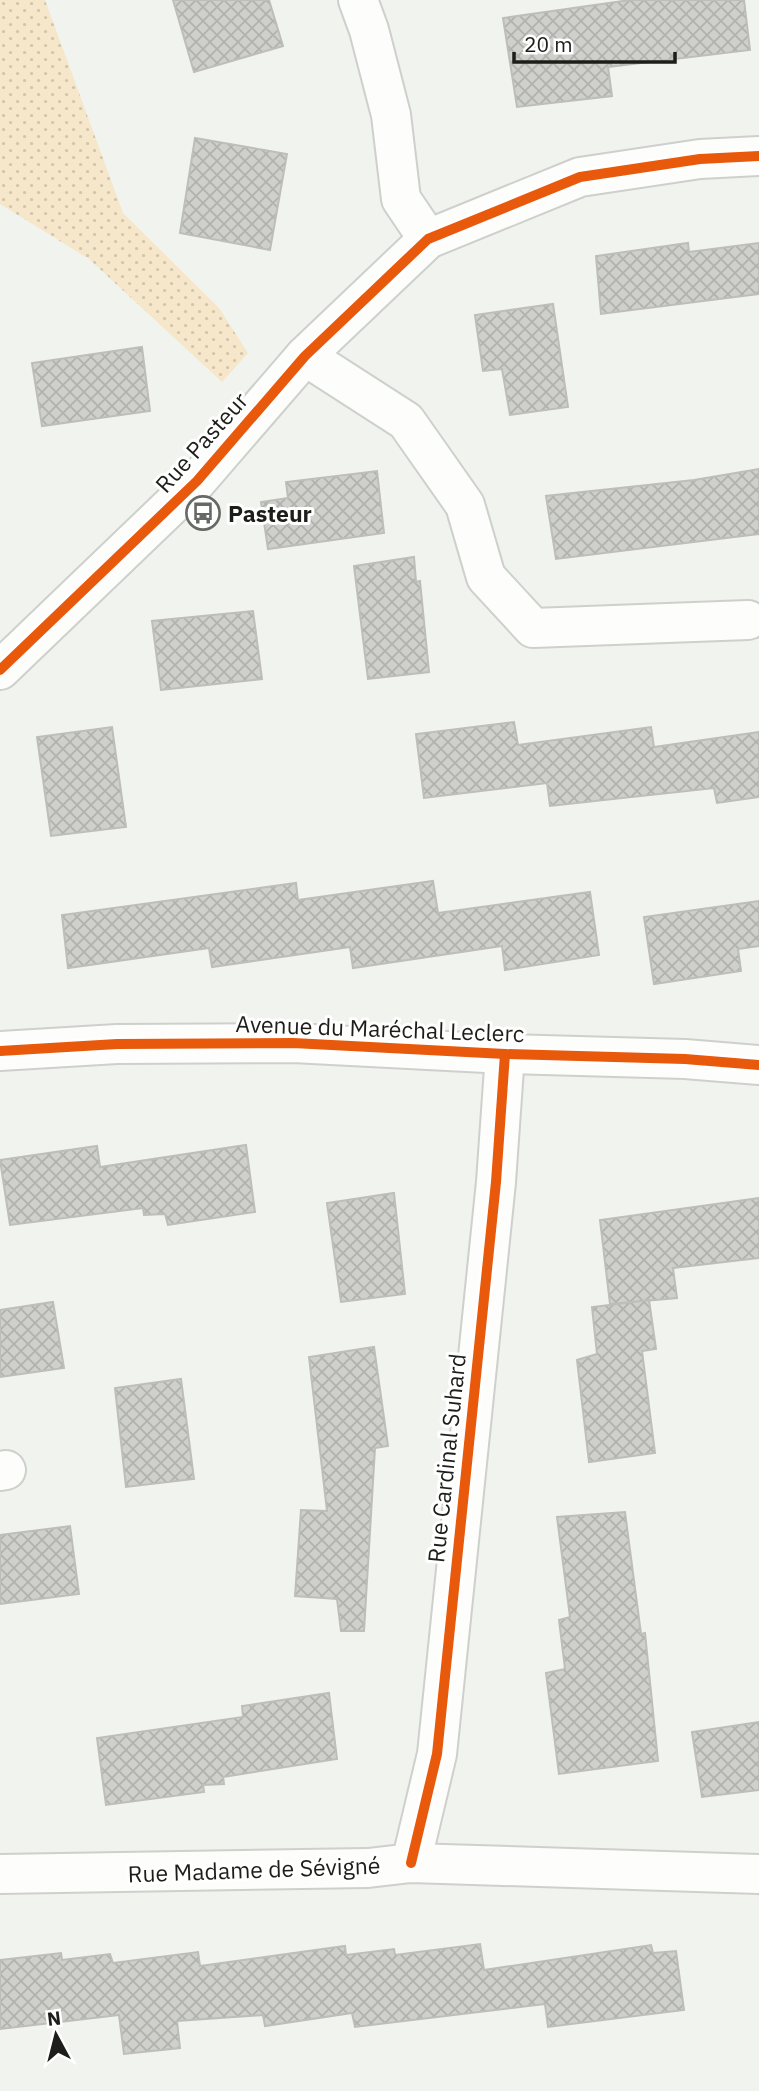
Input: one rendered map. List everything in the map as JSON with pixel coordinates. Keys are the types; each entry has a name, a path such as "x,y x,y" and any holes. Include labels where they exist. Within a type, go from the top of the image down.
{"street":[{"path":"358,0 369,30 391,115 401,199 428,239 580,177 700,159 759,156"},
{"name":"Rue Pasteur","path":"0,670 197,481 305,356 428,239"},
{"path":"305,356 406,421 465,505 486,577 533,628 748,620"},
{"name":"Avenue du Maréchal Leclerc","path":"0,1051 117,1044 293,1043 505,1055 685,1059 759,1065"},
{"name":"Rue Cardinal Suhard","path":"411,1863 437,1754 496,1182 505,1055"},
{"name":"Rue Madame de Sévigné","path":"0,1874 368,1868 411,1863 759,1874"}],"shaded area":[{"path":"0,0 45,0 123,213 219,308 248,353 222,382 89,259 0,204"}],"building":[{"path":"173,0 269,0 283,46 194,72"},
{"path":"630,0 744,0 750,50 608,67 612,96 517,107 503,18"},
{"path":"195,138 287,154 270,250 180,233"},
{"path":"688,243 689,252 759,243 759,294 601,314 596,256"},
{"path":"553,304 568,407 510,415 502,369 483,371 475,315"},
{"path":"142,347 150,411 42,426 32,363"},
{"path":"759,469 759,534 556,559 546,496 694,480"},
{"path":"377,471 384,533 268,549 261,502 288,498 286,482"},
{"path":"414,557 416,582 420,581 429,672 368,679 354,566"},
{"path":"253,611 262,679 161,690 152,621"},
{"path":"514,722 518,745 651,727 654,747 759,732 759,797 717,803 714,788 550,806 547,783 424,798 416,734"},
{"path":"112,727 126,827 51,836 37,737"},
{"path":"433,881 438,913 590,892 599,955 505,970 502,946 353,968 350,947 212,967 209,948 68,968 62,915 296,883 298,900"},
{"path":"759,901 759,946 738,949 741,971 654,984 644,917"},
{"path":"246,1145 255,1212 168,1225 165,1214 144,1215 143,1208 10,1225 0,1160 97,1146 100,1167"},
{"path":"394,1193 405,1294 341,1302 327,1203"},
{"path":"759,1198 759,1258 673,1268 677,1298 610,1304 600,1220"},
{"path":"649,1300 656,1349 642,1351 655,1453 589,1462 577,1360 597,1354 592,1307"},
{"path":"53,1302 64,1368 0,1377 0,1310"},
{"path":"374,1347 388,1446 375,1448 364,1631 341,1631 337,1599 295,1596 301,1510 327,1511 309,1357"},
{"path":"181,1379 194,1479 126,1487 115,1388"},
{"path":"625,1512 641,1634 645,1633 658,1761 559,1774 546,1673 565,1669 559,1620 570,1617 557,1517"},
{"path":"70,1526 79,1594 0,1604 0,1535"},
{"path":"329,1693 337,1759 223,1777 224,1784 203,1785 204,1792 106,1805 97,1738 243,1717 242,1706"},
{"path":"759,1722 759,1790 702,1797 692,1732"},
{"path":"480,1944 484,1970 651,1945 653,1953 676,1951 684,2010 548,2027 545,2004 355,2027 352,2013 265,2026 263,2015 177,2021 180,2048 124,2054 119,2015 0,2029 0,1960 61,1953 62,1960 110,1954 113,1963 198,1952 200,1966 345,1946 346,1955 394,1949 395,1955"}],"cycle path":[{"path":"0,670 197,481 305,356 428,239 580,177 700,159 759,156"},
{"path":"0,1051 117,1044 293,1043 505,1054 685,1059 759,1065"},
{"path":"411,1863 437,1754 496,1182 505,1054"}],"place":[{"name":"Pasteur","path":"203,513"}]}
